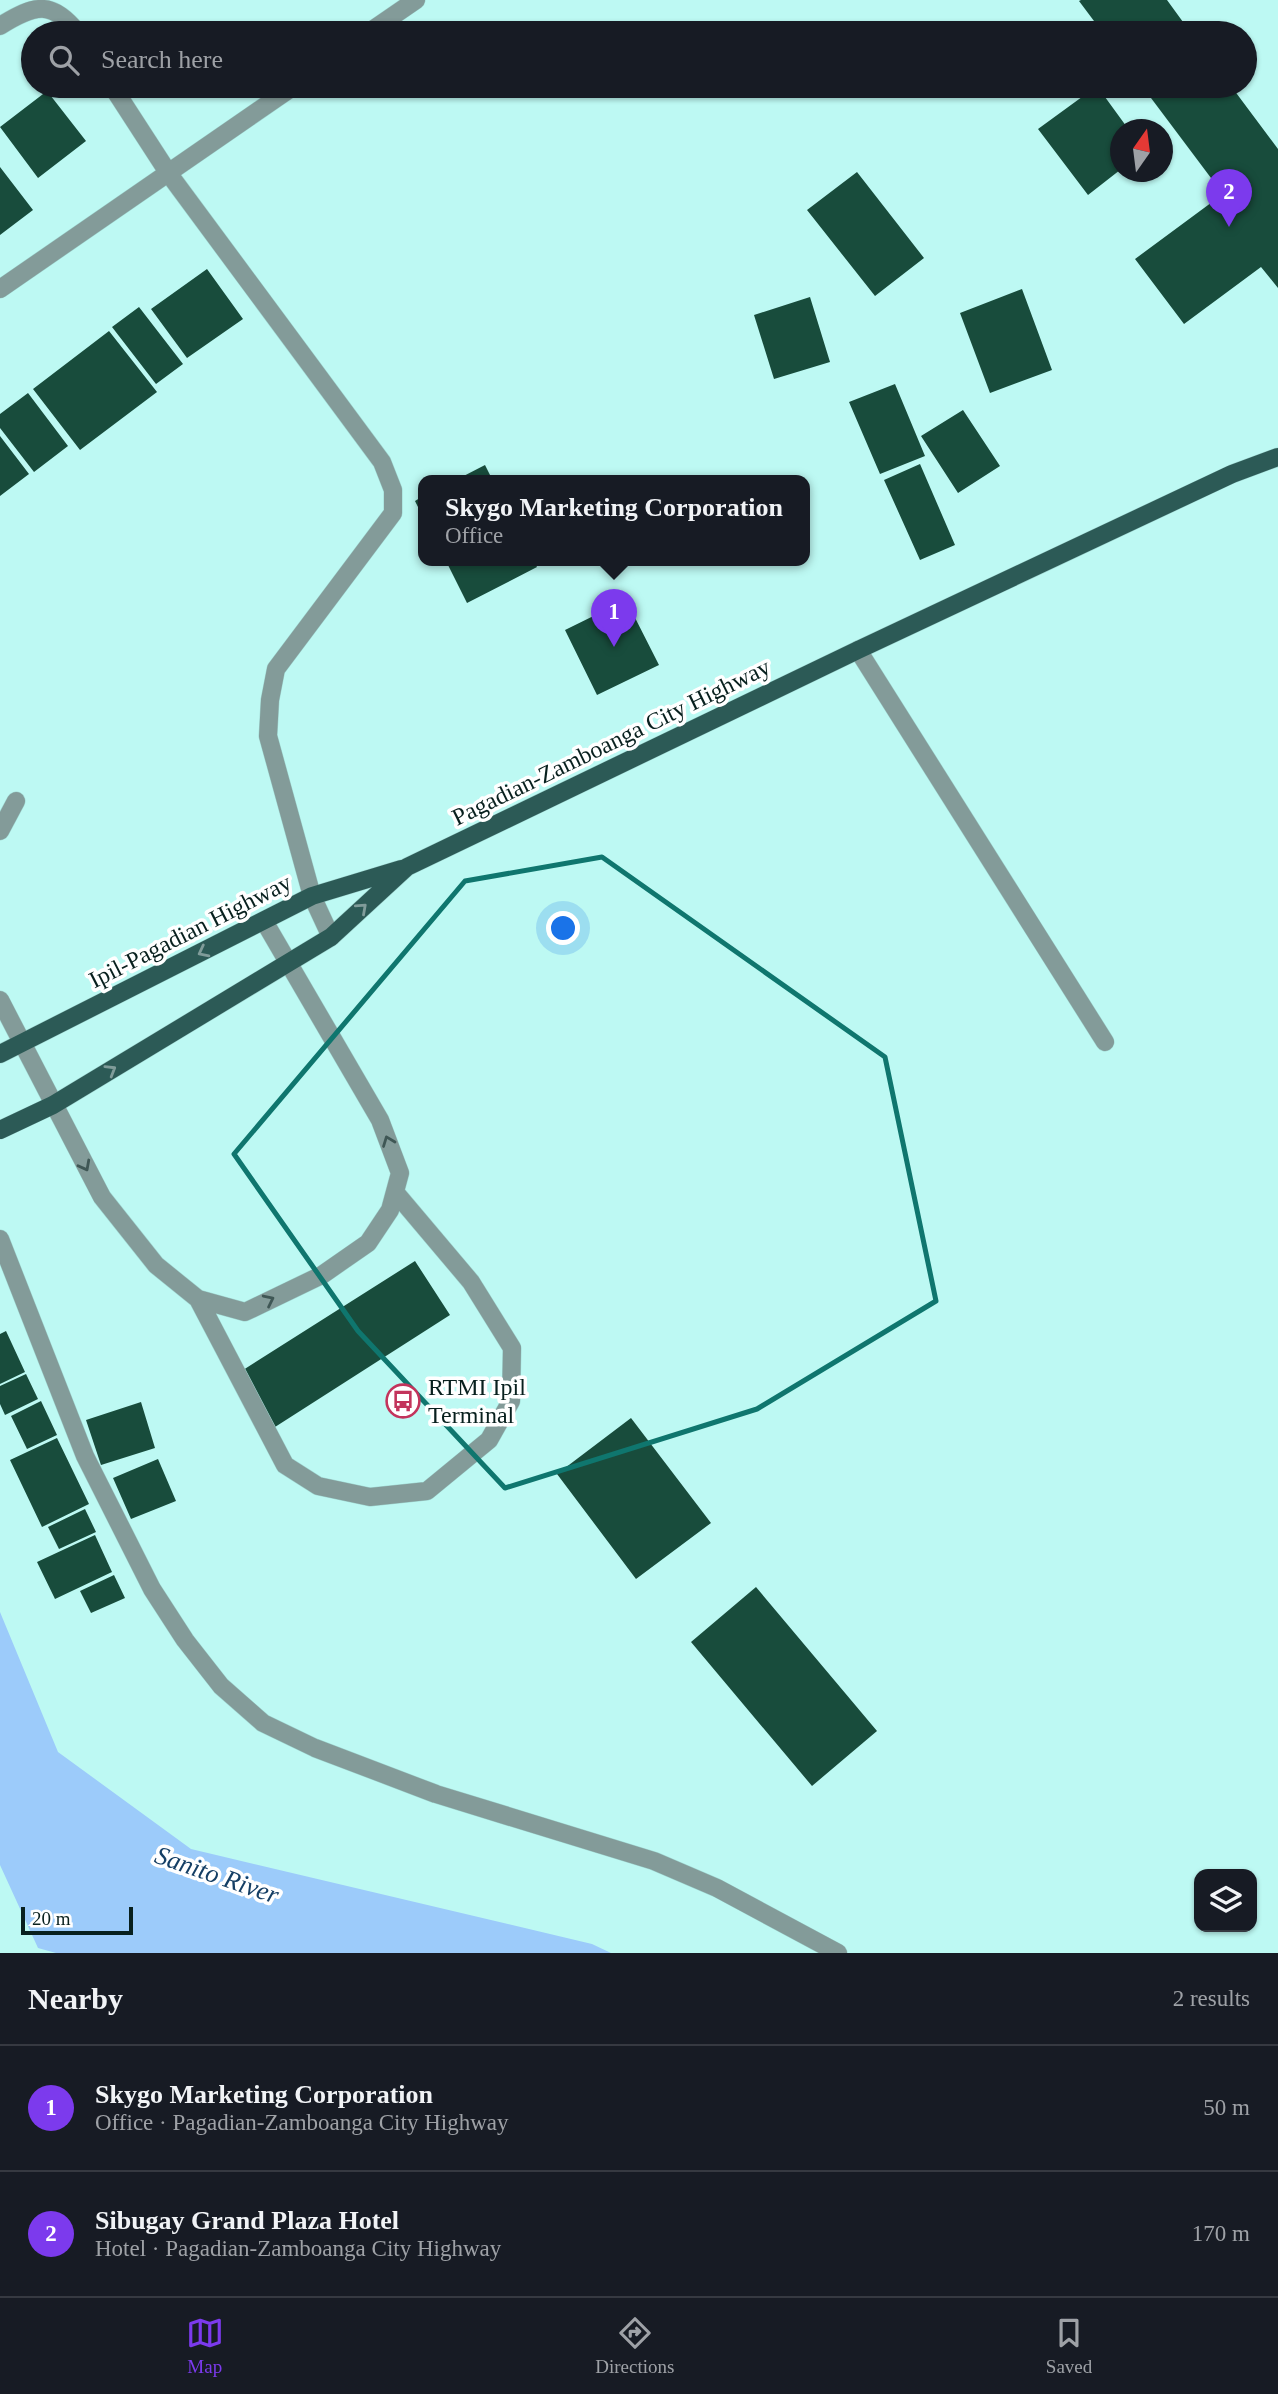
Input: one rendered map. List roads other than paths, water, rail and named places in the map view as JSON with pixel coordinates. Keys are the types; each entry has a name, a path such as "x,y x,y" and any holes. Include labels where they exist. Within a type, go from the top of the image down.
{"main road":[{"name":"Pagadian-Zamboanga City Highway","path":"0,1130 53,1105 331,937 407,867 858,650 1220,480 1278,457"},
{"name":"Ipil-Pagadian Highway","path":"0,1054 312,896 407,867"}],"street":[{"path":"385,21 416,0"},
{"path":"0,26 21,13 40,7 56,8 70,21"},
{"path":"120,98 169,174 382,462 393,490 393,513 275,669 270,700 268,736 312,896 331,937"},
{"path":"0,289 277,98"},
{"path":"858,650 1105,1042"},
{"path":"0,831 16,801"},
{"path":"198,1299 245,1312 322,1275 368,1242 390,1210 400,1173 380,1121 264,921"},
{"path":"0,1000 102,1197 156,1265 198,1299 285,1465 318,1486 370,1497 427,1491 489,1440 511,1401 512,1348 471,1282 395,1192"},
{"path":"0,1239 85,1456 152,1589 185,1640 221,1686 263,1723 315,1748 436,1794 654,1861 717,1888 838,1953"}],"water":[{"name":"Sanito River","path":"0,1612 58,1752 191,1849 592,1944 611,1953 56,1953 38,1948 0,1865"}],"place":[{"name":"Sibugay Grand Plaza Hotel","path":"1229,227"},
{"name":"Skygo Marketing Corporation","path":"614,647"},
{"name":"RTMI Ipil Terminal","path":"403,1401"}]}
